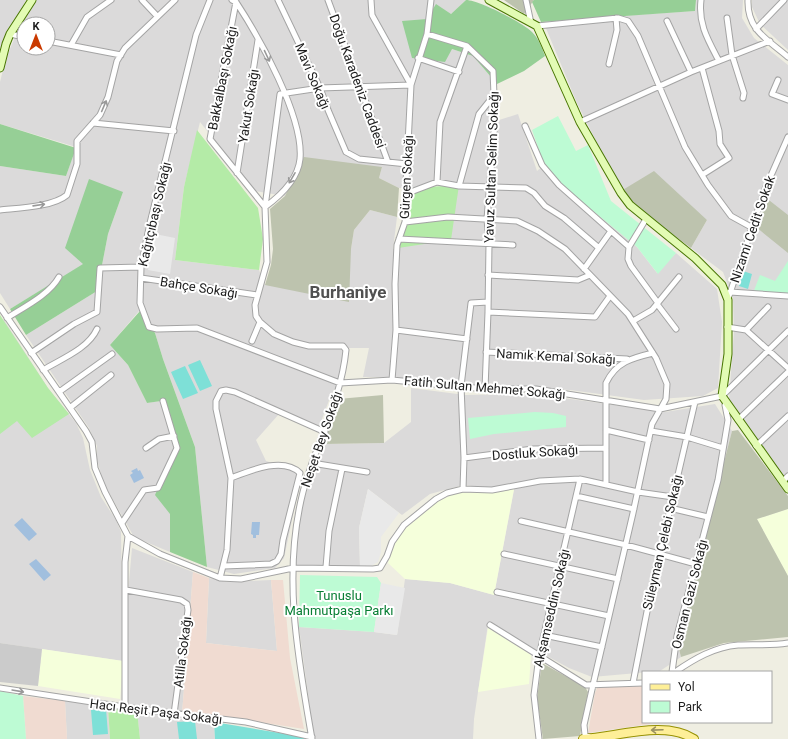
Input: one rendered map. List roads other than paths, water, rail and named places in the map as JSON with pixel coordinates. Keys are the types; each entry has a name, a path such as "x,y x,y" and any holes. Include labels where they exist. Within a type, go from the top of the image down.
{"main road":[{"path":"1,63 10,34 32,0"},
{"path":"489,0 534,24 580,122 621,193 630,205 695,258 722,285 728,300 728,354 722,396 756,446 785,478 788,489"},
{"path":"583,739 656,729 674,730 694,739"}],"street":[{"path":"71,45 87,17 111,0"},
{"path":"142,0 157,16"},
{"path":"0,210 47,204 67,195 77,164 77,141 100,115 108,97 117,61 125,48 175,0"},
{"name":"Kağıtçıbaşı Sokağı","path":"210,0 196,35 174,131 150,223 142,267 140,303 149,327 197,328 340,383"},
{"name":"Mavi Sokağı","path":"278,0 320,88 346,152 359,159 388,162"},
{"name":"Doğu Karadeniz Caddesi","path":"328,0 388,162"},
{"path":"252,341 260,322 256,316 255,305 267,262 265,207 280,94 320,88 411,85 372,15 371,0"},
{"name":"Gürgen Sokağı","path":"392,380 396,330 395,284 397,245 405,222 408,193 406,183 411,85 418,58 427,34 431,0"},
{"path":"526,0 534,24 616,18 628,21 638,36 685,147 702,175 731,216 751,227"},
{"path":"701,0 699,15 707,39 719,61"},
{"path":"748,0 748,12 753,26 788,57"},
{"path":"756,29 784,0"},
{"path":"234,1 258,39 295,117 300,160 292,179 277,198 265,207"},
{"name":"Bakkalbaşı Sokağı","path":"234,1 210,139 265,207"},
{"path":"608,64 617,30 616,18"},
{"path":"727,18 732,55 744,93 743,98"},
{"path":"666,21 691,72"},
{"path":"10,34 16,35"},
{"name":"Yavuz Sultan Selim Sokağı","path":"427,34 467,46 492,71 495,94 487,219 489,244 485,389"},
{"name":"Yakut Sokağı","path":"237,173 258,39"},
{"path":"580,122 691,72 770,41"},
{"path":"56,42 121,55"},
{"path":"437,182 440,122 467,46"},
{"path":"418,58 459,72"},
{"path":"702,68 719,131 720,144 729,158 702,175"},
{"path":"778,80 772,94 788,100"},
{"path":"459,186 479,114 495,94"},
{"path":"93,123 174,131"},
{"path":"525,126 542,165 559,185 629,247"},
{"name":"Nizami Cedit Sokak","path":"728,300 751,227 788,137"},
{"path":"388,162 407,164"},
{"path":"408,193 437,182 459,186 526,188 534,193 545,206 564,218 599,248"},
{"path":"405,222 448,217 517,221 538,231 565,249 633,321 653,353 667,384 666,399 651,431 593,684 584,733 586,736 595,738"},
{"path":"646,219 629,247 628,259 631,266 657,304 676,329"},
{"path":"584,269 611,232"},
{"path":"399,240 513,245"},
{"path":"31,353 74,324 97,312 100,268 142,267"},
{"path":"488,275 578,280 590,275"},
{"path":"7,318 35,300 55,283 59,277"},
{"path":"633,321 652,310 679,277"},
{"name":"Bahçe Sokağı","path":"141,278 257,295"},
{"path":"730,292 788,296"},
{"path":"488,312 595,317 610,296"},
{"path":"463,489 464,458 461,386 471,303 488,302"},
{"path":"0,306 31,353 71,408 92,442 95,468 105,492 128,536 125,562 124,707"},
{"path":"746,330 768,307"},
{"name":"Neşet Bey Sokağı","path":"260,322 274,334 293,342 309,346 343,346 346,350 344,372 325,432 312,463 303,493 294,543 294,627 312,738"},
{"path":"727,327 746,330 788,368"},
{"path":"43,370 84,346 94,338 97,329"},
{"path":"396,330 467,339"},
{"path":"722,396 788,331"},
{"name":"Namık Kemal Sokağı","path":"486,352 627,359"},
{"path":"606,485 606,383 609,375 627,359 653,353"},
{"path":"59,392 112,354"},
{"path":"738,420 788,372"},
{"path":"71,408 111,375"},
{"name":"Fatih Sultan Mehmet Sokağı","path":"340,383 392,380 485,389 536,389 606,399 660,409 722,396"},
{"path":"220,578 224,566 230,506 231,478 216,409 216,401 221,391 235,392 325,432"},
{"name":"Osman Gazi Sokağı","path":"673,671 677,636 718,480 728,420 727,409 722,396"},
{"path":"122,523 144,490 158,488 176,448 164,401"},
{"name":"Süleyman Çelebi Sokağı","path":"633,683 659,554 695,402"},
{"path":"756,446 788,416"},
{"path":"606,430 649,440"},
{"path":"651,431 687,437 723,448"},
{"path":"146,448 159,439 174,436"},
{"name":"Dostluk Sokağı","path":"464,458 533,450 606,448"},
{"path":"312,463 367,472"},
{"path":"224,566 271,564 277,561 281,554 282,540 300,473 296,469 272,466 253,470 231,478"},
{"path":"326,567 329,531 342,469"},
{"path":"128,536 160,554 220,578 241,579 293,568 326,567 373,570 380,568 396,536 409,521 436,499 447,493 463,489 492,490 540,481 580,479 638,492 673,496"},
{"name":"Akşamseddin Sokağı","path":"539,739 534,694 539,656 580,479"},
{"path":"576,496 634,509"},
{"path":"670,508 708,517"},
{"path":"521,521 626,545 696,564"},
{"path":"504,554 560,568 618,579"},
{"name":"Atilla Sokağı","path":"126,590 181,600 187,604 188,610 174,714"},
{"path":"497,592 609,616"},
{"path":"490,625 586,684 642,683"},
{"path":"544,635 602,647"},
{"path":"675,671 694,659 717,649 737,645 758,646 788,643"},
{"name":"Hacı Reşit Paşa Sokağı","path":"0,688 174,714 246,722 312,738"}],"district":[{"name":"Burhaniye","path":"348,292"}],"park label":[{"name":"Tunuslu Mahmutpaşa Parkı","path":"339,602"}]}
